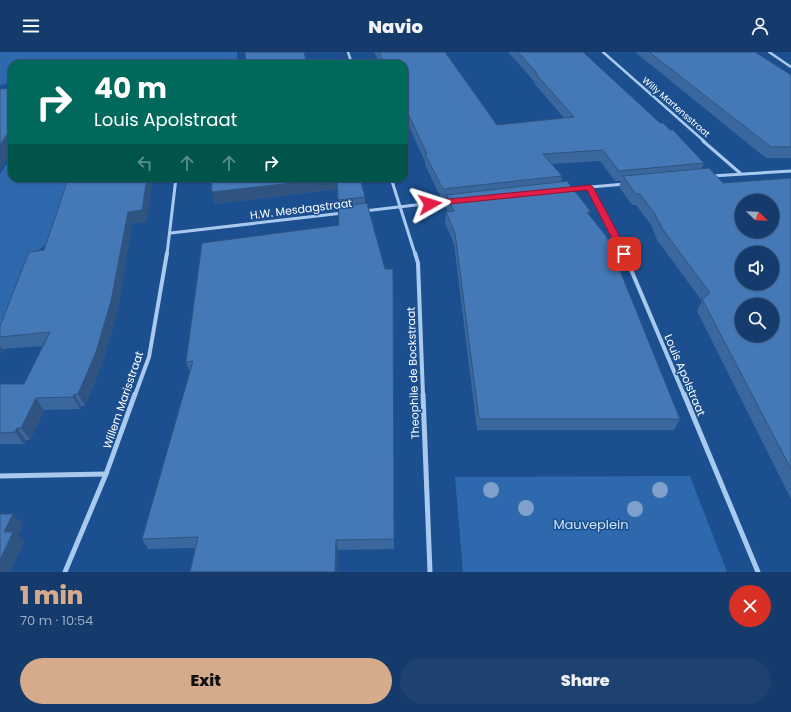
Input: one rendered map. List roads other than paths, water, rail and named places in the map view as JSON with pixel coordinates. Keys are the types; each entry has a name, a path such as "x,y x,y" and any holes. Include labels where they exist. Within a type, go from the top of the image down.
{"street":[{"name":"Willy Martensstraat","path":"603,52 740,173"},
{"path":"768,52 791,67"},
{"path":"708,176 791,171"},
{"name":"Willem Marisstraat","path":"65,572 106,474 149,358 171,233 176,182"},
{"name":"Theophile de Bockstraat","path":"391,182 418,263 430,572"},
{"path":"561,190 629,183"},
{"name":"Louis Apolstraat","path":"590,187 619,240 758,572"},
{"name":"H.W. Mesdagstraat","path":"361,211 454,201"},
{"name":"H.W. Mesdagstraat","path":"171,233 345,213"},
{"path":"0,476 106,474"}],"park label":[{"name":"Mauveplein","path":"591,524"}]}
